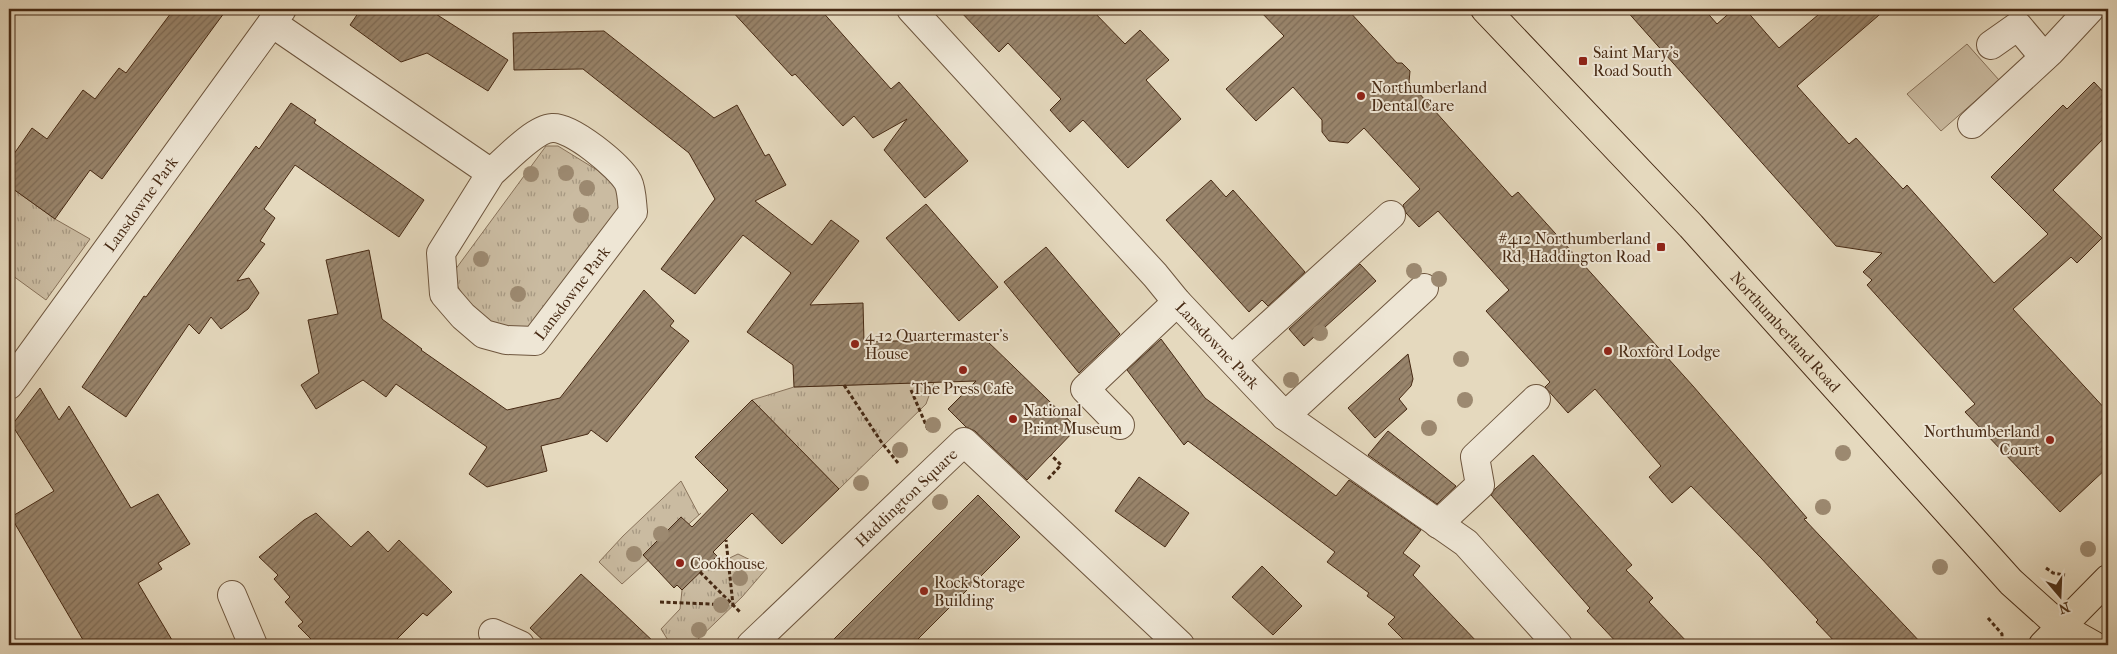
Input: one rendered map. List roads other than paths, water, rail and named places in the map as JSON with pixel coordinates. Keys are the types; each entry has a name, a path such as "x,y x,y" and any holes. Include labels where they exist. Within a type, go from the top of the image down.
{"main road":[{"name":"Northumberland Road","path":"1485,9 1691,226 2011,582 2052,636 2092,645"},
{"path":"2052,636 2108,579"}],"street":[{"name":"Lansdowne Park","path":"911,9 1155,275 1177,302 1285,416 1466,543 1558,645"},
{"path":"1972,124 2044,57 2076,14"},
{"name":"Lansdowne Park","path":"9,385 277,16 491,173"},
{"path":"1991,45 2018,26 2044,57"},
{"name":"Lansdowne Park","path":"553,128 582,138 629,183 633,212 535,341 506,340 484,334 463,316 444,294 441,253 491,173 538,133 553,128"},
{"path":"1232,360 1392,215"},
{"path":"1285,416 1424,288"},
{"path":"1120,425 1085,389 1177,302"},
{"path":"1438,524 1480,485 1475,457 1536,399"},
{"name":"Haddington Square","path":"756,640 964,442 1180,645"},
{"path":"232,596 253,645"},
{"path":"493,633 520,645"}],"place":[{"name":"Saint Mary's Road South","path":"1583,61"},
{"name":"Northumberland Dental Care","path":"1361,96"},
{"name":"#412 Northumberland Rd, Haddington Road","path":"1661,247"},
{"name":"4-12 Quartermaster's House","path":"855,344"},
{"name":"Roxford Lodge","path":"1608,351"},
{"name":"The Press Cafe","path":"963,370"},
{"name":"National Print Museum","path":"1013,419"},
{"name":"Northumberland Court","path":"2050,440"},
{"name":"Cookhouse","path":"680,563"},
{"name":"Rock Storage Building","path":"924,591"}]}
